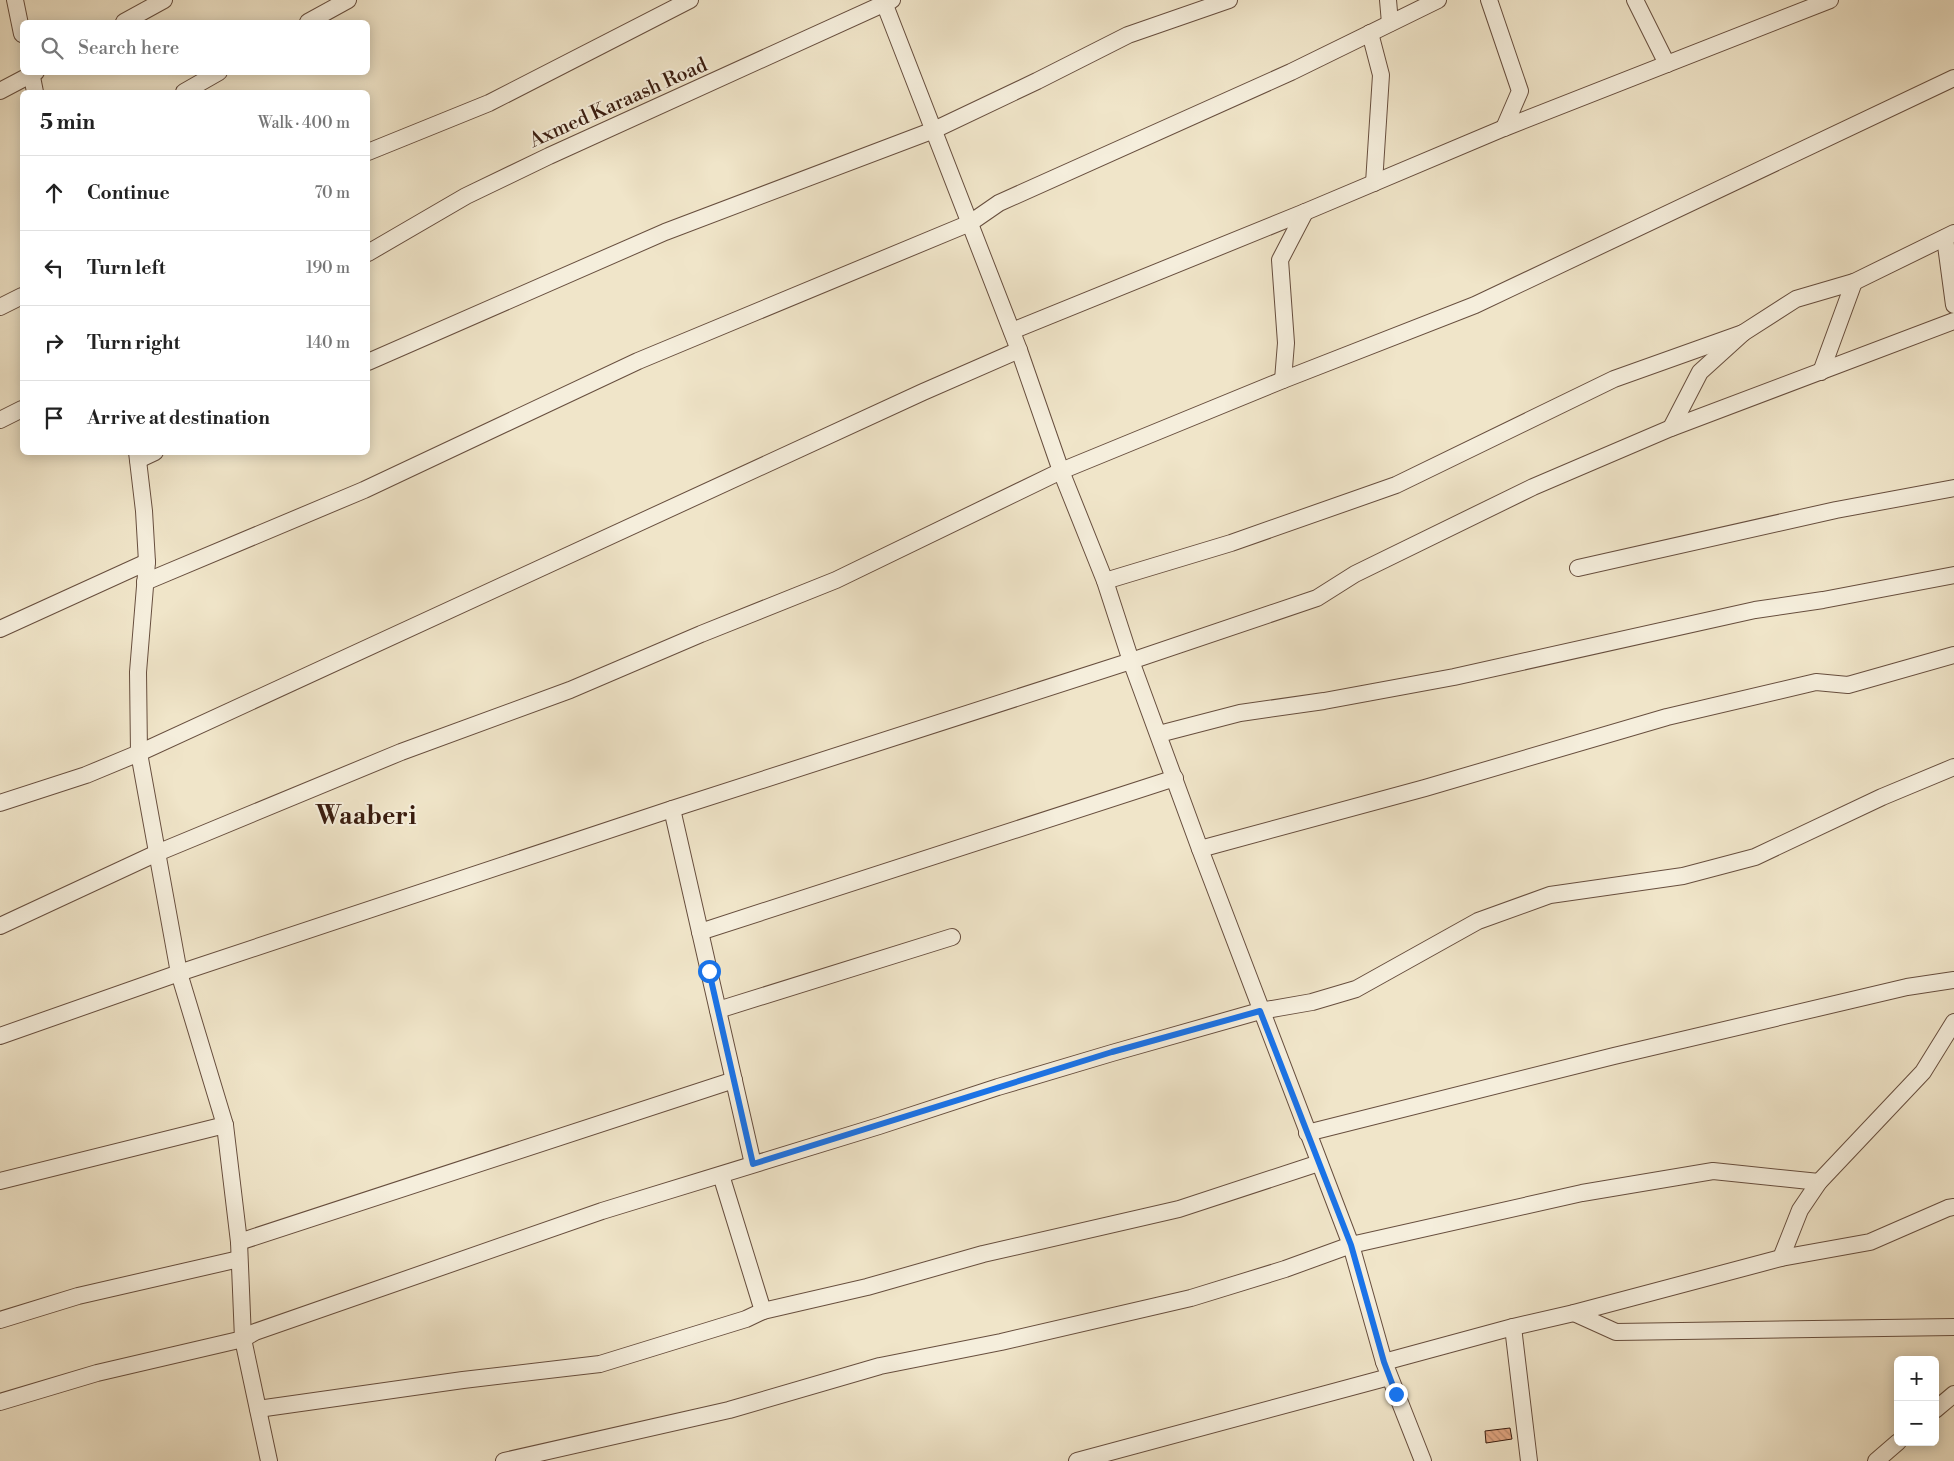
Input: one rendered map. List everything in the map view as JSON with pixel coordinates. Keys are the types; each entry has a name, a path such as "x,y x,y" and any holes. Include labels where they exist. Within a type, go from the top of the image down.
{"street":[{"path":"15,0 20,24"},
{"path":"128,20 164,0"},
{"path":"312,20 348,0"},
{"path":"370,151 488,103 690,0"},
{"path":"370,361 665,232 934,130 1128,35 1229,0"},
{"path":"1388,0 1390,23"},
{"path":"145,582 364,490 638,361 970,223 998,203 1291,72 1438,0"},
{"path":"1489,0 1520,91 1504,128"},
{"path":"1636,0 1667,64"},
{"path":"1012,331 1305,212 1504,128 1830,0"},
{"path":"887,1 934,130 1012,331 1061,471 1105,581 1131,661 1260,1011 1351,1245 1387,1370 1423,1461"},
{"name":"Axmed Karaash Road","path":"370,252 466,196 540,160 887,1"},
{"path":"1370,33 1381,75 1374,183"},
{"path":"0,91 29,75"},
{"path":"33,75 35,90"},
{"path":"188,90 215,75"},
{"path":"0,926 157,854 401,752 570,690 836,580 1061,471 1283,380 1475,305 1954,78"},
{"path":"1283,380 1286,343 1280,260 1305,212"},
{"path":"1671,428 1700,372 1743,333 1796,299 1854,282 1950,236 1954,305"},
{"path":"1821,372 1854,282"},
{"path":"0,307 20,297"},
{"path":"0,1036 179,973 672,809 1131,661 1317,598 1355,574 1533,487 1671,428 1954,321"},
{"path":"1105,581 1232,544 1396,485 1614,379 1743,333"},
{"path":"0,803 86,775 139,753 923,392 1019,350"},
{"path":"0,420 20,410"},
{"path":"138,456 147,562 138,672 139,753 179,973 225,1125 239,1242 244,1339 269,1461"},
{"path":"1578,568 1836,510 1954,488"},
{"path":"0,629 147,562"},
{"path":"1159,734 1240,713 1324,701 1454,677 1755,610 1823,600 1954,575"},
{"path":"1200,849 1425,788 1667,717 1816,682 1848,685 1954,655"},
{"path":"0,1402 97,1373 244,1339 255,1332 602,1211 1112,1052 1260,1011 1312,1002 1356,989 1478,921 1550,895 1682,876 1755,857 1882,797 1954,766"},
{"path":"700,932 1175,778"},
{"path":"672,809 753,1164"},
{"path":"718,1010 952,937"},
{"path":"1308,1133 1614,1056 1907,987 1954,980"},
{"path":"1782,1258 1800,1210 1819,1182 1923,1072 1954,1022"},
{"path":"239,1242 734,1080"},
{"path":"0,1181 225,1125"},
{"path":"258,1409 463,1380 600,1364 746,1319 763,1311 867,1287 983,1254 1179,1209 1319,1162"},
{"path":"504,1461 729,1410 880,1366 1001,1342 1191,1298 1285,1269 1351,1245 1582,1193 1713,1171 1819,1182"},
{"path":"720,1175 763,1311"},
{"path":"1077,1461 1387,1370 1513,1327 1574,1313 1782,1258 1870,1242 1954,1207"},
{"path":"0,1320 78,1296 239,1259"},
{"path":"1574,1313 1616,1332 1954,1327"},
{"path":"1513,1327 1529,1461"},
{"path":"1939,1407 1954,1394"},
{"path":"1876,1461 1894,1445"}],"building":[{"path":"1510,1428 1512,1439 1486,1443 1485,1431"}],"district":[{"name":"Waaberi","path":"366,815"}],"route":[{"path":"709,971 753,1164 1112,1052 1260,1011 1351,1245 1384,1362 1396,1394"}]}
